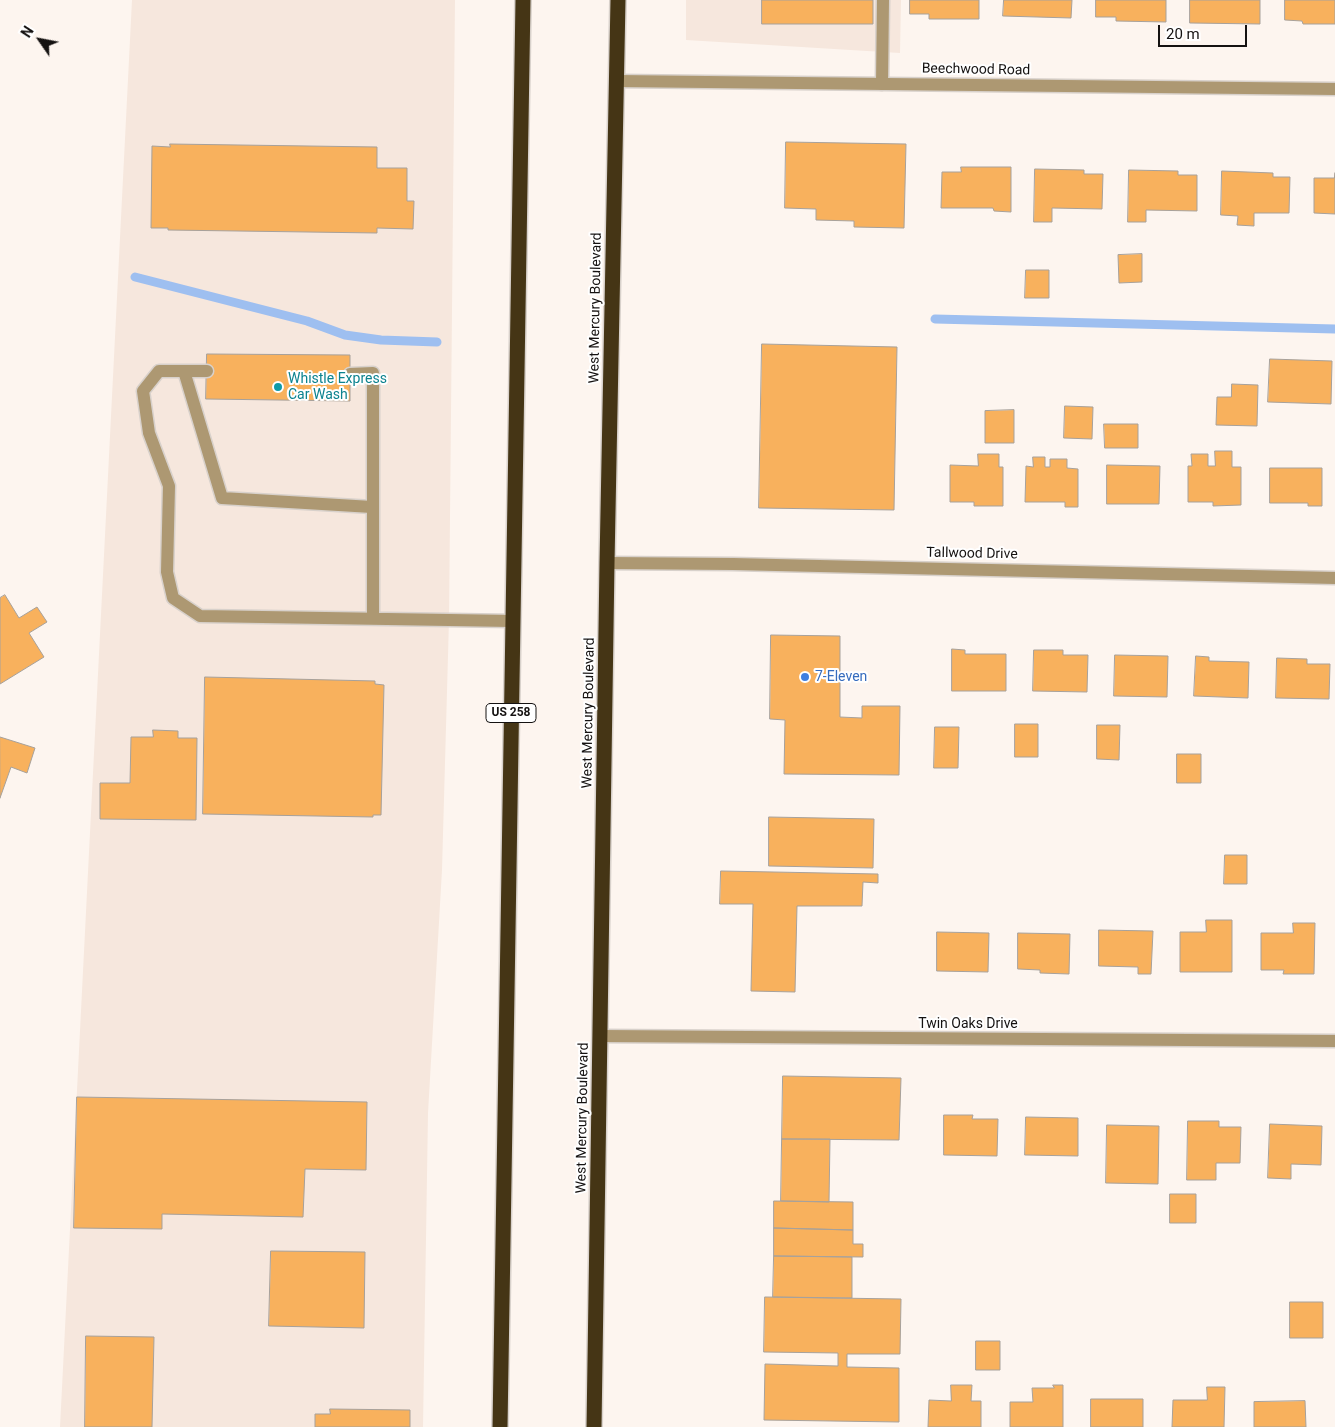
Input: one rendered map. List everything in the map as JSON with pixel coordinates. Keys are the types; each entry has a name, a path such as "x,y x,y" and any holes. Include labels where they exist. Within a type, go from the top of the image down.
{"highway":[{"name":"US 258","path":"500,1427 523,0"},
{"name":"West Mercury Boulevard","path":"594,1427 607,563 618,0"}],"street":[{"path":"882,84 883,0"},
{"name":"Beechwood Road","path":"616,82 1335,89"},
{"path":"207,371 159,371 143,391 149,433 168,486 166,572 172,598 200,616 512,621"},
{"path":"184,371 222,498 372,507"},
{"path":"350,374 373,373 373,620"},
{"name":"Tallwood Drive","path":"607,563 733,564 1335,578"},
{"name":"Twin Oaks Drive","path":"601,1036 1335,1041"}],"shaded area":[{"path":"132,0 455,0 449,620 442,870 428,1113 423,1427 60,1427"},
{"path":"686,0 901,0 900,53 686,40"}],"building":[{"path":"762,0 873,0 873,24 762,24"},
{"path":"910,0 979,0 979,19 929,19 929,14 910,14"},
{"path":"1004,0 1072,0 1071,18 1003,16"},
{"path":"1096,0 1166,0 1166,22 1116,21 1116,17 1096,17"},
{"path":"1190,0 1260,0 1260,24 1190,23"},
{"path":"1285,0 1335,0 1335,24 1303,24 1302,21 1285,20"},
{"path":"786,142 906,144 904,228 854,227 854,221 816,220 816,209 785,208"},
{"path":"170,144 377,147 377,168 407,168 407,201 414,201 413,229 377,228 377,233 168,230 168,228 151,228 152,146 170,147"},
{"path":"961,167 1011,167 1011,212 994,211 993,208 941,208 942,172 961,172"},
{"path":"1035,169 1084,170 1084,174 1103,174 1102,209 1052,208 1052,222 1034,222"},
{"path":"1129,170 1178,171 1178,175 1197,175 1197,211 1146,210 1146,222 1128,222"},
{"path":"1222,171 1273,173 1273,177 1290,177 1289,213 1254,213 1254,226 1237,225 1238,216 1221,215"},
{"path":"1335,173 1335,214 1314,213 1314,178 1334,178"},
{"path":"1142,254 1142,282 1119,283 1118,255"},
{"path":"1026,270 1049,270 1049,298 1025,298"},
{"path":"762,344 897,347 894,510 759,508"},
{"name":"Whistle Express Car Wash","path":"207,354 350,355 350,401 206,399"},
{"path":"1270,359 1332,361 1331,404 1268,402"},
{"path":"1232,384 1258,385 1257,426 1216,425 1217,397 1231,397"},
{"path":"1065,406 1093,407 1092,439 1064,438"},
{"path":"1014,410 1014,443 985,443 985,411"},
{"path":"1104,424 1138,424 1138,448 1105,448"},
{"path":"1215,451 1232,451 1232,467 1241,467 1241,505 1213,506 1213,502 1188,502 1188,466 1192,466 1191,454 1208,454 1208,466 1215,466"},
{"path":"978,454 999,454 999,467 1003,467 1003,506 974,506 974,502 950,502 950,465 978,466"},
{"path":"1033,457 1045,457 1045,467 1050,467 1050,459 1067,459 1067,468 1078,469 1078,507 1065,507 1065,502 1025,502 1026,466 1033,467"},
{"path":"1107,465 1160,466 1159,504 1107,504"},
{"path":"1270,468 1322,468 1322,506 1308,506 1308,503 1270,503"},
{"path":"5,595 19,618 37,607 47,622 29,633 44,657 0,684 0,598"},
{"path":"771,635 840,636 840,717 862,718 862,706 900,706 899,775 784,774 785,720 770,719"},
{"path":"952,649 965,650 965,654 1006,654 1006,691 952,691"},
{"path":"1034,650 1063,650 1063,655 1088,655 1087,692 1033,691"},
{"path":"1115,655 1168,656 1167,697 1114,696"},
{"path":"1196,656 1209,657 1209,661 1249,662 1248,698 1194,696"},
{"path":"1277,658 1307,659 1307,664 1330,664 1329,699 1276,698"},
{"path":"205,677 375,681 375,684 384,685 381,815 373,815 373,817 203,814"},
{"path":"1015,724 1038,724 1038,757 1015,757"},
{"path":"1097,725 1120,725 1119,760 1097,759"},
{"path":"935,727 959,727 958,768 934,768"},
{"path":"153,730 178,731 178,738 197,738 196,820 100,819 100,783 130,783 131,737 153,737"},
{"path":"0,737 35,748 27,773 11,767 0,798"},
{"path":"1177,754 1201,754 1201,783 1177,783"},
{"path":"769,817 874,819 873,868 769,866"},
{"path":"1225,855 1247,855 1247,884 1224,884"},
{"path":"721,871 878,874 878,883 863,882 862,906 797,906 795,992 751,991 753,904 720,904"},
{"path":"1206,920 1232,920 1232,972 1180,972 1180,932 1206,932"},
{"path":"1293,923 1315,923 1314,974 1283,974 1284,970 1261,970 1261,933 1293,933"},
{"path":"1099,930 1153,931 1151,974 1138,974 1138,967 1099,966"},
{"path":"937,932 989,933 988,972 937,971"},
{"path":"1018,933 1070,934 1069,974 1040,973 1040,970 1018,969"},
{"path":"783,1076 901,1078 899,1140 782,1139"},
{"path":"77,1097 367,1102 366,1170 305,1169 303,1217 162,1214 162,1229 74,1228"},
{"path":"944,1115 973,1115 972,1119 998,1119 997,1156 944,1155"},
{"path":"1026,1117 1078,1118 1078,1156 1025,1155"},
{"path":"1188,1121 1219,1121 1219,1127 1241,1127 1240,1163 1216,1163 1216,1180 1187,1180"},
{"path":"1270,1124 1322,1126 1321,1165 1291,1164 1291,1179 1268,1178"},
{"path":"1107,1125 1159,1126 1158,1184 1106,1183"},
{"path":"782,1139 830,1139 829,1202 781,1201"},
{"path":"1170,1194 1196,1194 1196,1223 1170,1223"},
{"path":"774,1201 853,1202 853,1230 774,1228"},
{"path":"774,1228 853,1230 853,1244 863,1244 863,1257 774,1256"},
{"path":"271,1251 365,1252 364,1328 269,1326"},
{"path":"774,1256 852,1257 852,1298 773,1297"},
{"path":"765,1297 901,1299 900,1354 847,1354 847,1367 899,1368 899,1422 764,1420 765,1364 838,1366 838,1353 764,1352"},
{"path":"1290,1302 1323,1302 1323,1338 1290,1338"},
{"path":"86,1336 154,1337 152,1427 85,1427"},
{"path":"976,1341 1000,1341 1000,1370 976,1370"},
{"path":"951,1385 972,1385 971,1401 981,1401 981,1427 928,1427 929,1400 951,1401"},
{"path":"1053,1385 1063,1385 1063,1427 1010,1427 1010,1402 1033,1402 1032,1388 1054,1388"},
{"path":"1207,1387 1225,1387 1224,1427 1172,1427 1173,1400 1207,1400"},
{"path":"1091,1399 1143,1399 1143,1427 1091,1427"},
{"path":"1305,1401 1306,1427 1254,1427 1254,1402"},
{"path":"330,1409 410,1410 410,1427 315,1427 315,1414 330,1414"}],"waterway":[{"path":"135,277 307,321 345,335 381,340 437,342"},
{"path":"935,319 1335,329"}],"place":[{"name":"Whistle Express Car Wash","path":"278,387"},
{"name":"7-Eleven","path":"805,677"}]}
